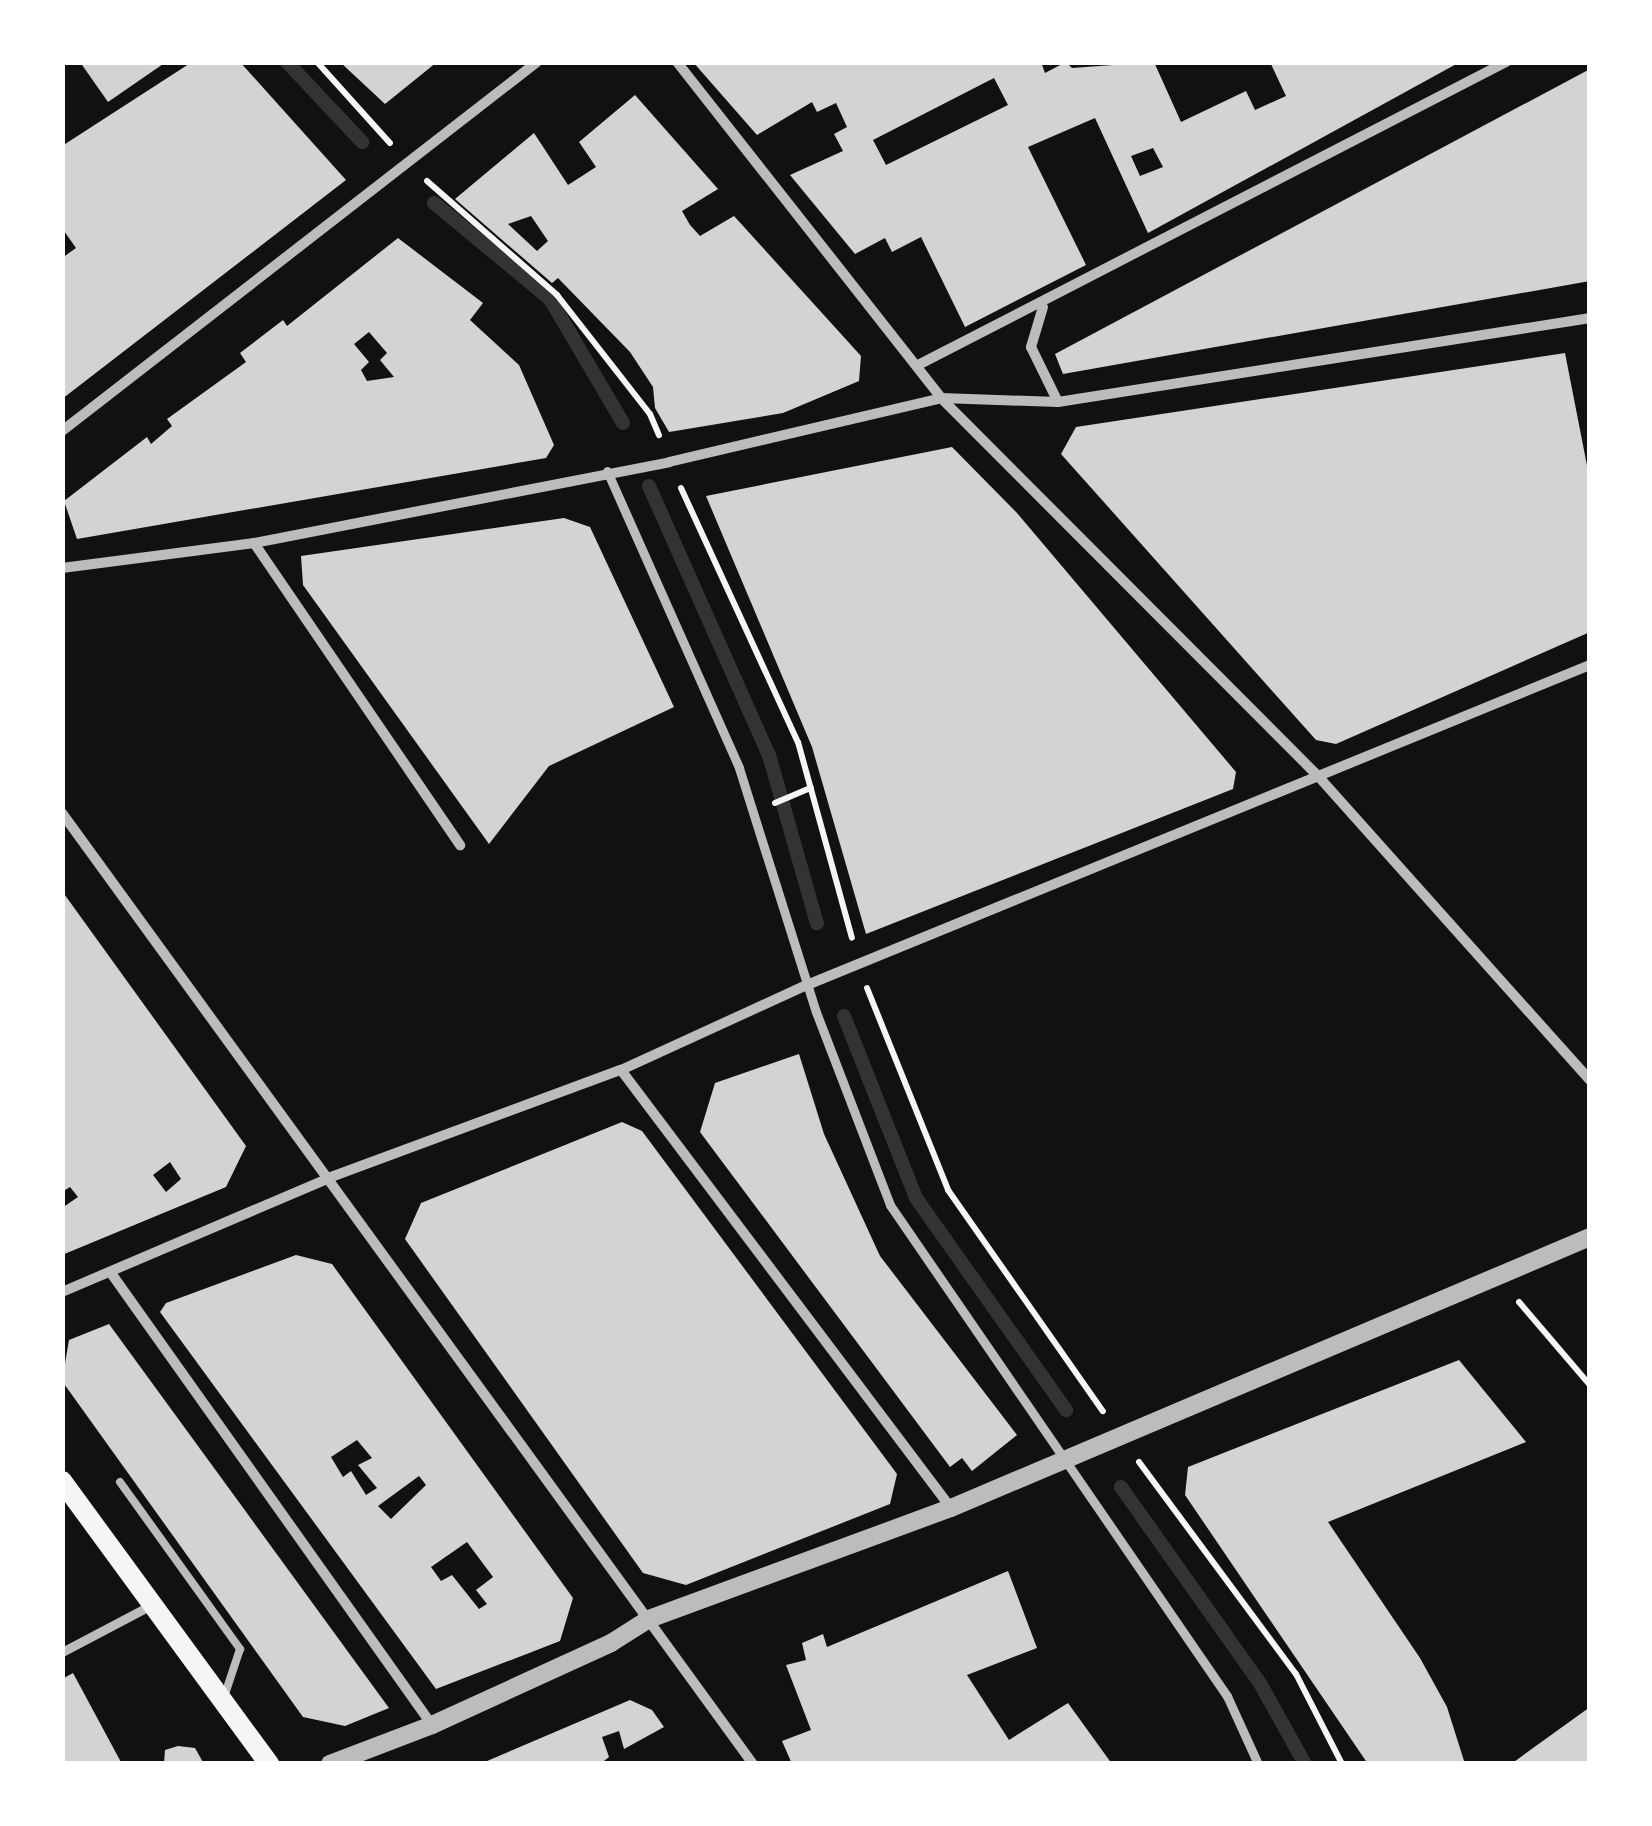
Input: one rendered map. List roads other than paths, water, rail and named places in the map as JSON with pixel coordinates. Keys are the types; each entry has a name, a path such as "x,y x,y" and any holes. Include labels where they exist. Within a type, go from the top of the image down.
{"main road":[{"path":"62,1480 269,1764"}],"street":[{"path":"62,431 537,62"},
{"path":"677,62 891,338 920,364 941,398 1318,776 1590,1080"},
{"path":"920,364 1043,307 1506,62"},
{"path":"1043,307 1031,346 1058,402"},
{"path":"62,568 254,543 669,462 941,398 1058,402 1590,318"},
{"path":"608,472 739,768 807,984 890,1204 1227,1696 1258,1764"},
{"path":"254,543 460,845"},
{"path":"62,1292 331,1177 621,1070 807,984 1590,665"},
{"path":"62,813 331,1177 753,1764"},
{"path":"621,1070 951,1508"},
{"path":"330,1764 432,1724 649,1619 951,1508 1590,1237"},
{"path":"111,1273 432,1724"},
{"path":"62,1652 153,1604"}],"lane":[{"path":"120,1482 240,1649 223,1700"}],"waterway":[{"path":"287,62 362,142"},
{"path":"434,203 550,299 623,423"},
{"path":"649,486 769,755 817,923"},
{"path":"844,1016 916,1198 1066,1410"},
{"path":"1121,1487 1261,1685 1305,1764"}]}
